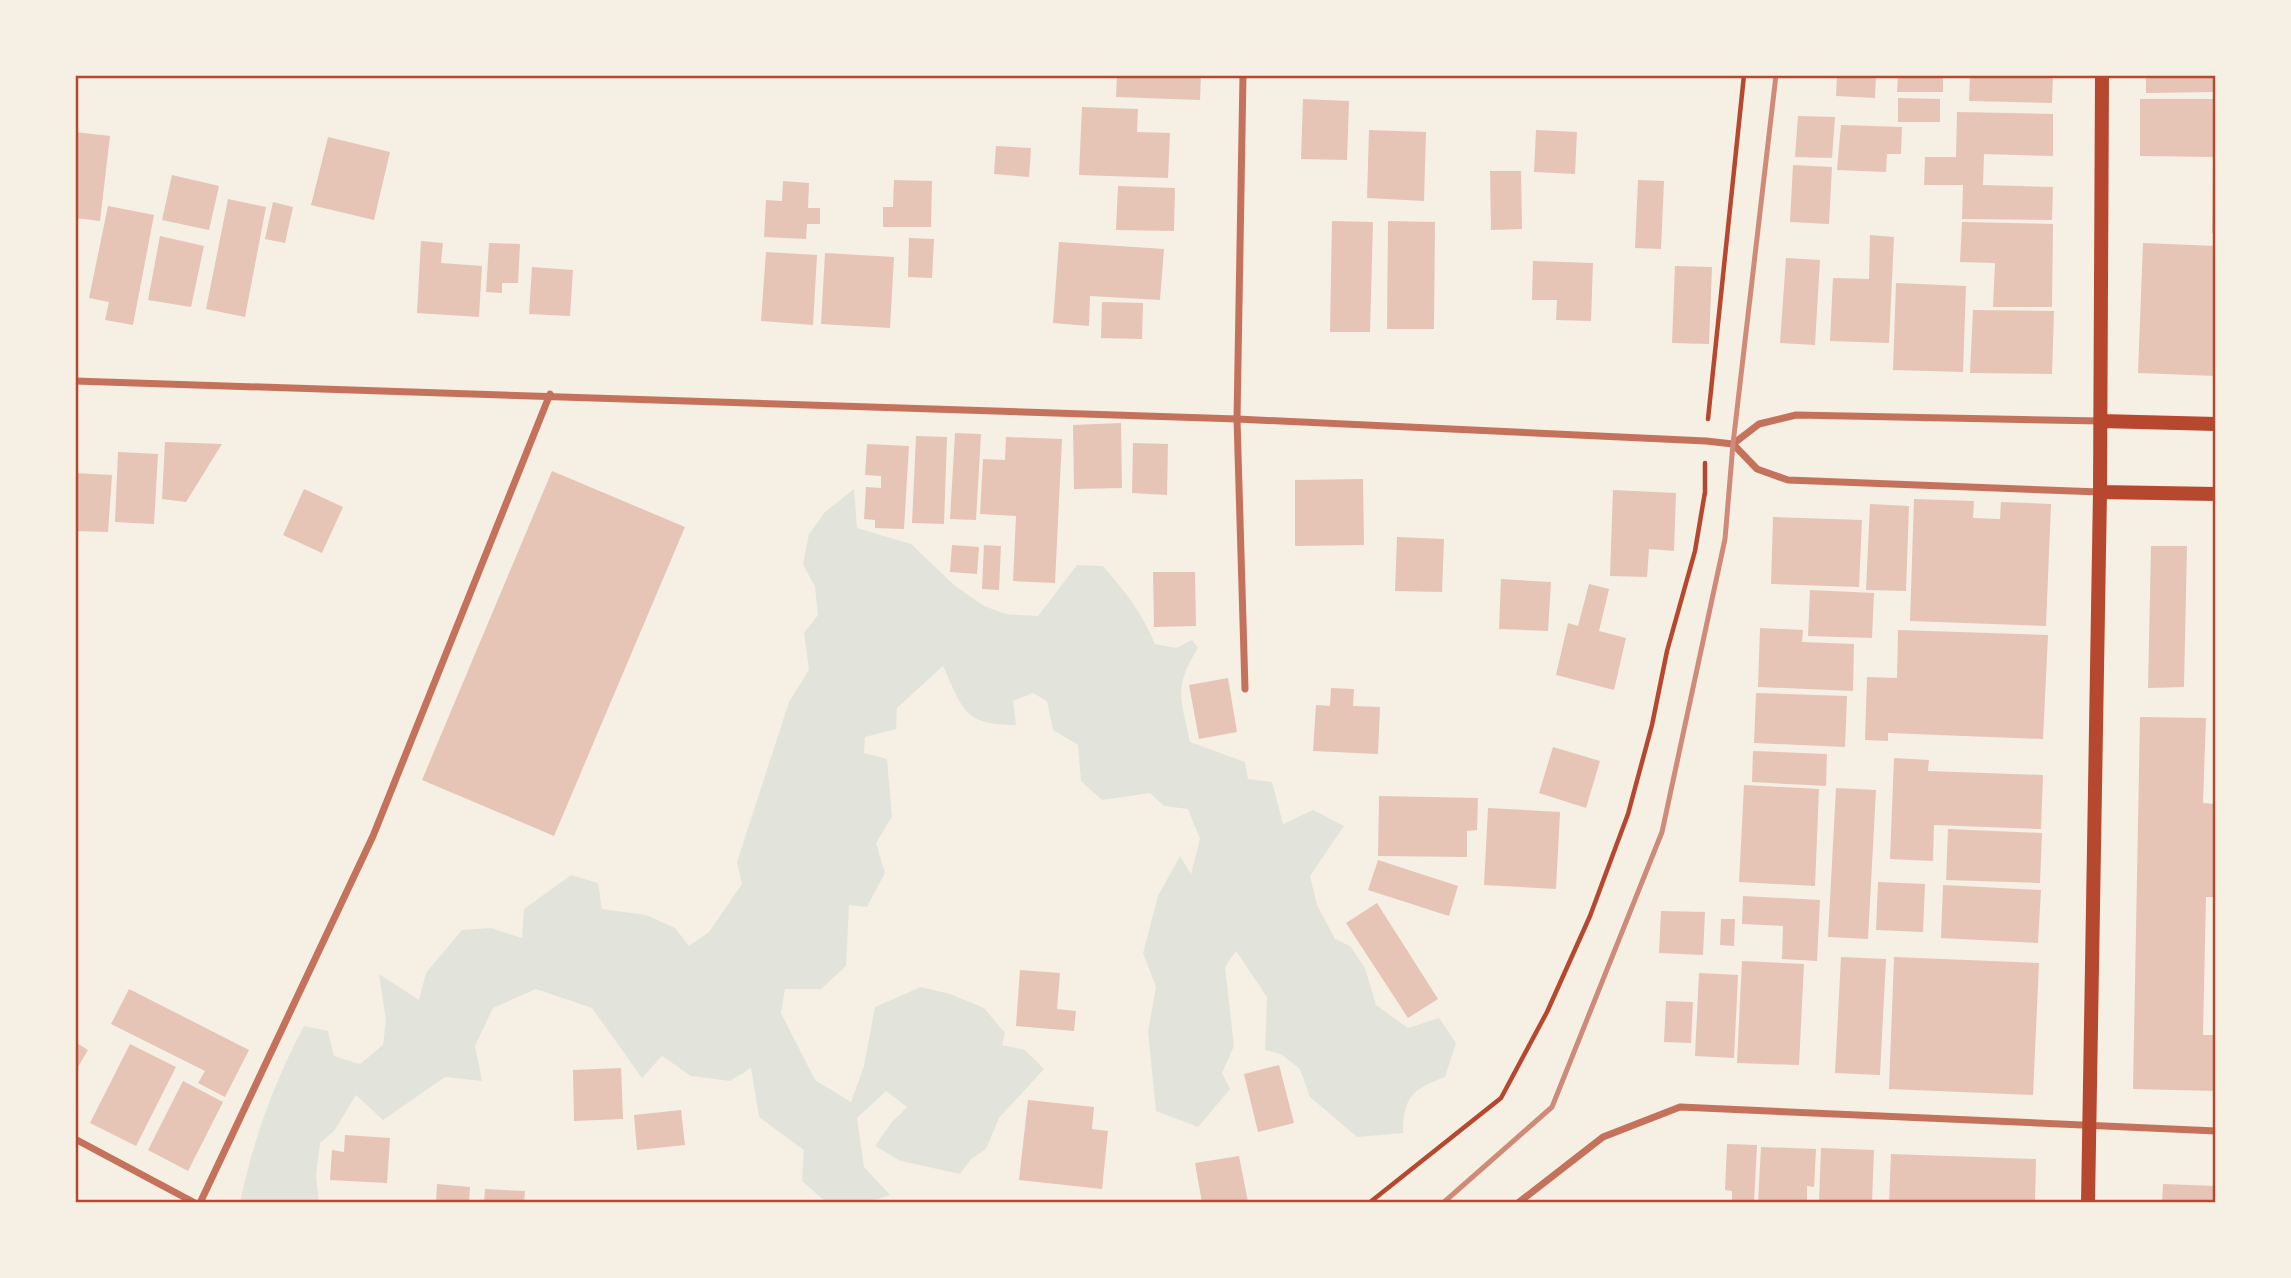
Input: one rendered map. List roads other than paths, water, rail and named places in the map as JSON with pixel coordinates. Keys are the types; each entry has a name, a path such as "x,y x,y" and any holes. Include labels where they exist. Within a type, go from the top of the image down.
{"main road":[{"path":"2088,1203 2101,421 2102,75"},
{"path":"2101,421 2216,424"},
{"path":"2100,492 2216,494"}],"street":[{"path":"1243,75 1237,419 1245,689"},
{"path":"75,381 550,394 1237,419 1706,441 1733,444 1757,469 1788,480 2100,492"},
{"path":"75,1139 197,1203 373,836 550,394"},
{"path":"1733,444 1759,424 1796,415 2101,421"},
{"path":"1518,1203 1603,1137 1680,1107 2216,1131"}],"railway":[{"path":"1443,1203 1552,1107 1662,832 1725,539 1733,444 1776,75"}]}
